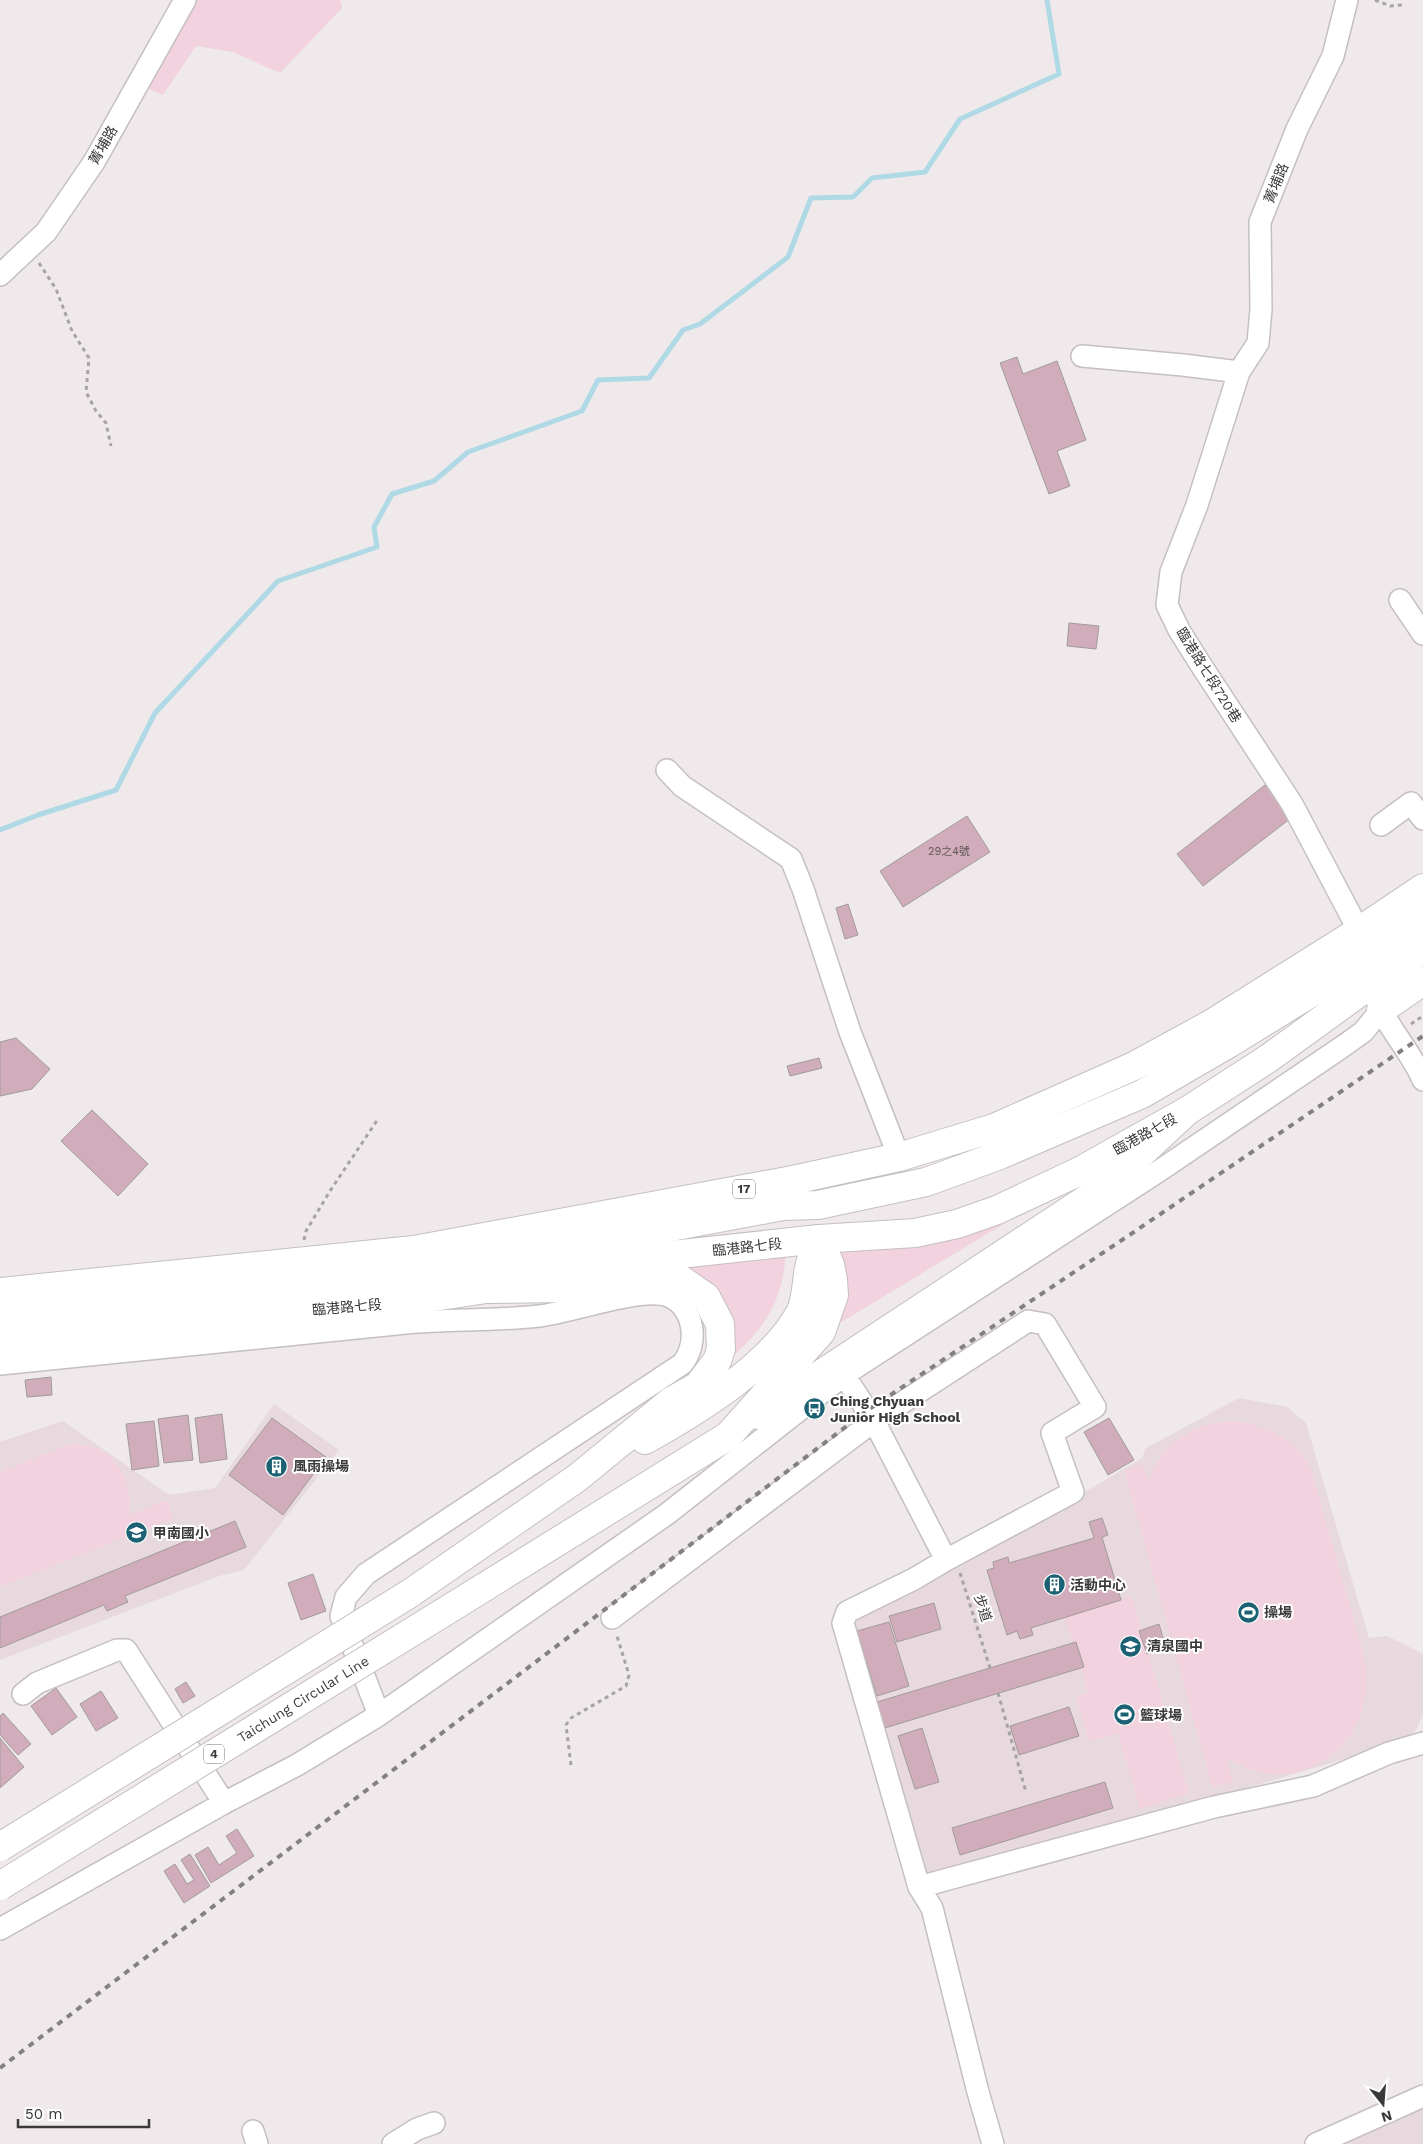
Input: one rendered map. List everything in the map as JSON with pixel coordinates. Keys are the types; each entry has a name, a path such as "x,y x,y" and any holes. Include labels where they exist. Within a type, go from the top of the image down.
{"main road":[{"name":"臨港路七段","path":"0,1292 299,1262 417,1262 899,1158 994,1128 1134,1066 1211,1024 1359,931 1423,888"},
{"name":"臨港路七段","path":"0,1340 408,1301 486,1289 616,1261 819,1239 915,1233 957,1224 997,1210 1080,1171 1187,1111 1269,1058 1368,972 1423,918"},
{"name":"臨港路七段","path":"0,1314 417,1262 783,1206 818,1205 926,1182 1000,1155 1142,1094 1228,1044 1368,972 1423,950"},
{"path":"1381,1010 1423,981"},
{"path":"728,1436 1105,1187 1187,1111"},
{"path":"728,1436 821,1332 834,1295 834,1280 819,1239 818,1205"},
{"path":"577,1478 677,1422 740,1378 766,1356 800,1312 809,1266 819,1239"},
{"path":"486,1289 567,1288 648,1275 664,1275 680,1279 692,1286 706,1297 714,1310 720,1324 721,1349 717,1361 698,1386 670,1402 577,1478"},
{"name":"Taichung Circular Line","path":"0,1886 728,1436"},
{"name":"4","path":"0,1847 409,1594 577,1478"}],"street":[{"name":"菁埔路","path":"0,275 46,232 94,162 185,0"},
{"name":"菁埔路","path":"1239,372 1258,343 1262,309 1260,222 1298,129 1332,56 1347,0"},
{"path":"1082,356 1239,372"},
{"name":"臨港路七段720巷","path":"1239,372 1197,505 1171,572 1167,605 1178,630 1292,804 1359,931 1368,972 1381,1010 1396,1034 1421,1067"},
{"path":"1400,600 1423,634"},
{"path":"667,770 682,786 791,859 850,1032 899,1158"},
{"path":"1381,825 1411,803 1423,819"},
{"path":"0,1929 224,1803 297,1765 379,1715 667,1514 844,1375 1159,1171 1334,1053 1363,1032 1381,1010"},
{"path":"0,1364 409,1323 540,1316 649,1293 670,1296 690,1322 693,1334 692,1346 682,1364 366,1574 346,1597 341,1616 379,1715"},
{"path":"612,1618 874,1421 1028,1321 1045,1324 1095,1407 1052,1434 1073,1492 914,1579 847,1612 843,1623 920,1887 932,1908 978,2092 993,2144"},
{"path":"844,1375 874,1421 946,1560"},
{"path":"22,1694 46,1679 117,1650 126,1650 224,1803"},
{"path":"920,1887 1214,1806 1313,1786 1389,1753 1423,1743"},
{"path":"1316,2144 1423,2096"},
{"path":"394,2144 417,2129 434,2122"}],"path":[{"path":"1374,0 1390,6 1402,5"},
{"path":"27,249 44,268 56,289 72,331 89,358 86,392 106,423 111,446"},
{"path":"299,1262 306,1232 330,1191 378,1120"},
{"name":"步道","path":"946,1560 960,1573 990,1668"},
{"path":"571,1765 566,1725 571,1718 626,1686 629,1675 612,1618"},
{"path":"998,1693 1026,1792"}],"shaded area":[{"path":"191,0 340,0 342,8 280,73 233,52 196,46 163,95 142,86"},
{"path":"1010,1220 830,1329 841,1292 842,1253 902,1246 954,1236"},
{"path":"786,1253 779,1292 764,1322 743,1347 714,1374 726,1324 655,1265"},
{"name":"清泉國中","path":"1239,1398 1287,1407 1306,1423 1369,1638 1387,1636 1423,1654 1423,1715 1411,1739 923,1885 852,1618 1075,1498 1142,1458 1146,1448"},
{"name":"甲南國小","path":"274,1404 339,1450 244,1570 219,1576 0,1660 0,1442 63,1421 169,1495 215,1488"},
{"path":"1236,1421 1270,1430 1280,1435 1297,1449 1311,1469 1365,1659 1367,1683 1363,1705 1356,1726 1344,1744 1328,1758 1309,1768 1287,1773 1262,1773 1244,1767 1227,1758 1233,1782 1212,1787 1124,1470 1143,1464 1149,1482 1162,1455 1182,1437 1194,1430 1207,1426"},
{"path":"69,1444 87,1445 100,1450 117,1464 127,1483 130,1505 128,1516 167,1500 174,1518 0,1587 0,1472"},
{"name":"籃球場","path":"1132,1597 1189,1793 1140,1809 1118,1733 1089,1742 1076,1697 1088,1693 1065,1617"},
{"path":"1423,2098 1423,2144 1314,2144"}],"building":[{"path":"1017,357 1023,374 1057,361 1086,440 1057,451 1070,486 1049,494 1000,363"},
{"path":"1069,623 1099,626 1096,649 1067,646"},
{"path":"1265,785 1291,818 1203,886 1177,854"},
{"path":"967,816 990,852 903,907 880,871"},
{"path":"848,904 858,935 845,939 836,908"},
{"path":"16,1038 50,1069 32,1089 0,1096 0,1042"},
{"path":"819,1058 822,1068 790,1076 787,1066"},
{"path":"92,1110 148,1164 118,1196 61,1141"},
{"path":"51,1377 52,1395 27,1397 25,1380"},
{"path":"222,1414 227,1459 200,1463 195,1418"},
{"path":"188,1415 193,1460 164,1463 158,1419"},
{"name":"風雨操場","path":"272,1418 326,1457 283,1515 229,1475"},
{"path":"1109,1418 1134,1460 1108,1475 1084,1432"},
{"path":"154,1421 159,1466 132,1470 126,1424"},
{"name":"活動中心","path":"1102,1518 1108,1535 1102,1537 1121,1600 1031,1628 1033,1635 1020,1639 1017,1631 1007,1635 987,1570 994,1568 993,1562 1008,1557 1009,1563 1094,1538 1089,1522"},
{"path":"235,1521 246,1547 125,1596 128,1602 107,1611 104,1605 0,1648 0,1617"},
{"path":"313,1574 326,1611 301,1620 288,1583"},
{"path":"934,1603 941,1629 897,1642 889,1616"},
{"path":"889,1622 909,1686 877,1696 857,1631"},
{"path":"1159,1624 1166,1648 1147,1654 1139,1631"},
{"path":"1076,1642 1084,1667 885,1728 877,1702"},
{"path":"186,1682 195,1696 183,1703 175,1689"},
{"path":"56,1688 77,1717 52,1735 31,1706"},
{"path":"101,1691 118,1718 96,1731 80,1704"},
{"path":"1069,1707 1079,1736 1019,1755 1010,1726"},
{"path":"3,1713 31,1744 18,1755 0,1735 0,1716"},
{"path":"922,1728 939,1782 915,1789 898,1736"},
{"path":"0,1738 24,1767 0,1788"},
{"path":"1105,1782 1113,1808 960,1855 952,1828"},
{"path":"237,1829 254,1856 211,1883 195,1855 208,1847 219,1865 237,1853 226,1836"},
{"path":"190,1854 210,1886 184,1903 164,1871 175,1864 187,1884 194,1880 181,1860"}],"waterway":[{"path":"0,830 38,815 116,790 155,713 278,581 377,547 374,527 392,494 434,481 468,452 582,411 598,380 649,378 683,330 700,324 788,257 811,198 853,197 872,178 925,172 960,119 1059,74 1047,0"}],"railway":[{"path":"0,2068 868,1410 1423,1036"}],"place":[{"name":"Ching Chyuan Junior High School","path":"814,1409"},
{"name":"風雨操場","path":"277,1466"},
{"name":"甲南國小","path":"137,1533"},
{"name":"活動中心","path":"1054,1585"},
{"name":"操場","path":"1248,1612"},
{"name":"清泉國中","path":"1131,1646"},
{"name":"籃球場","path":"1124,1715"}]}
